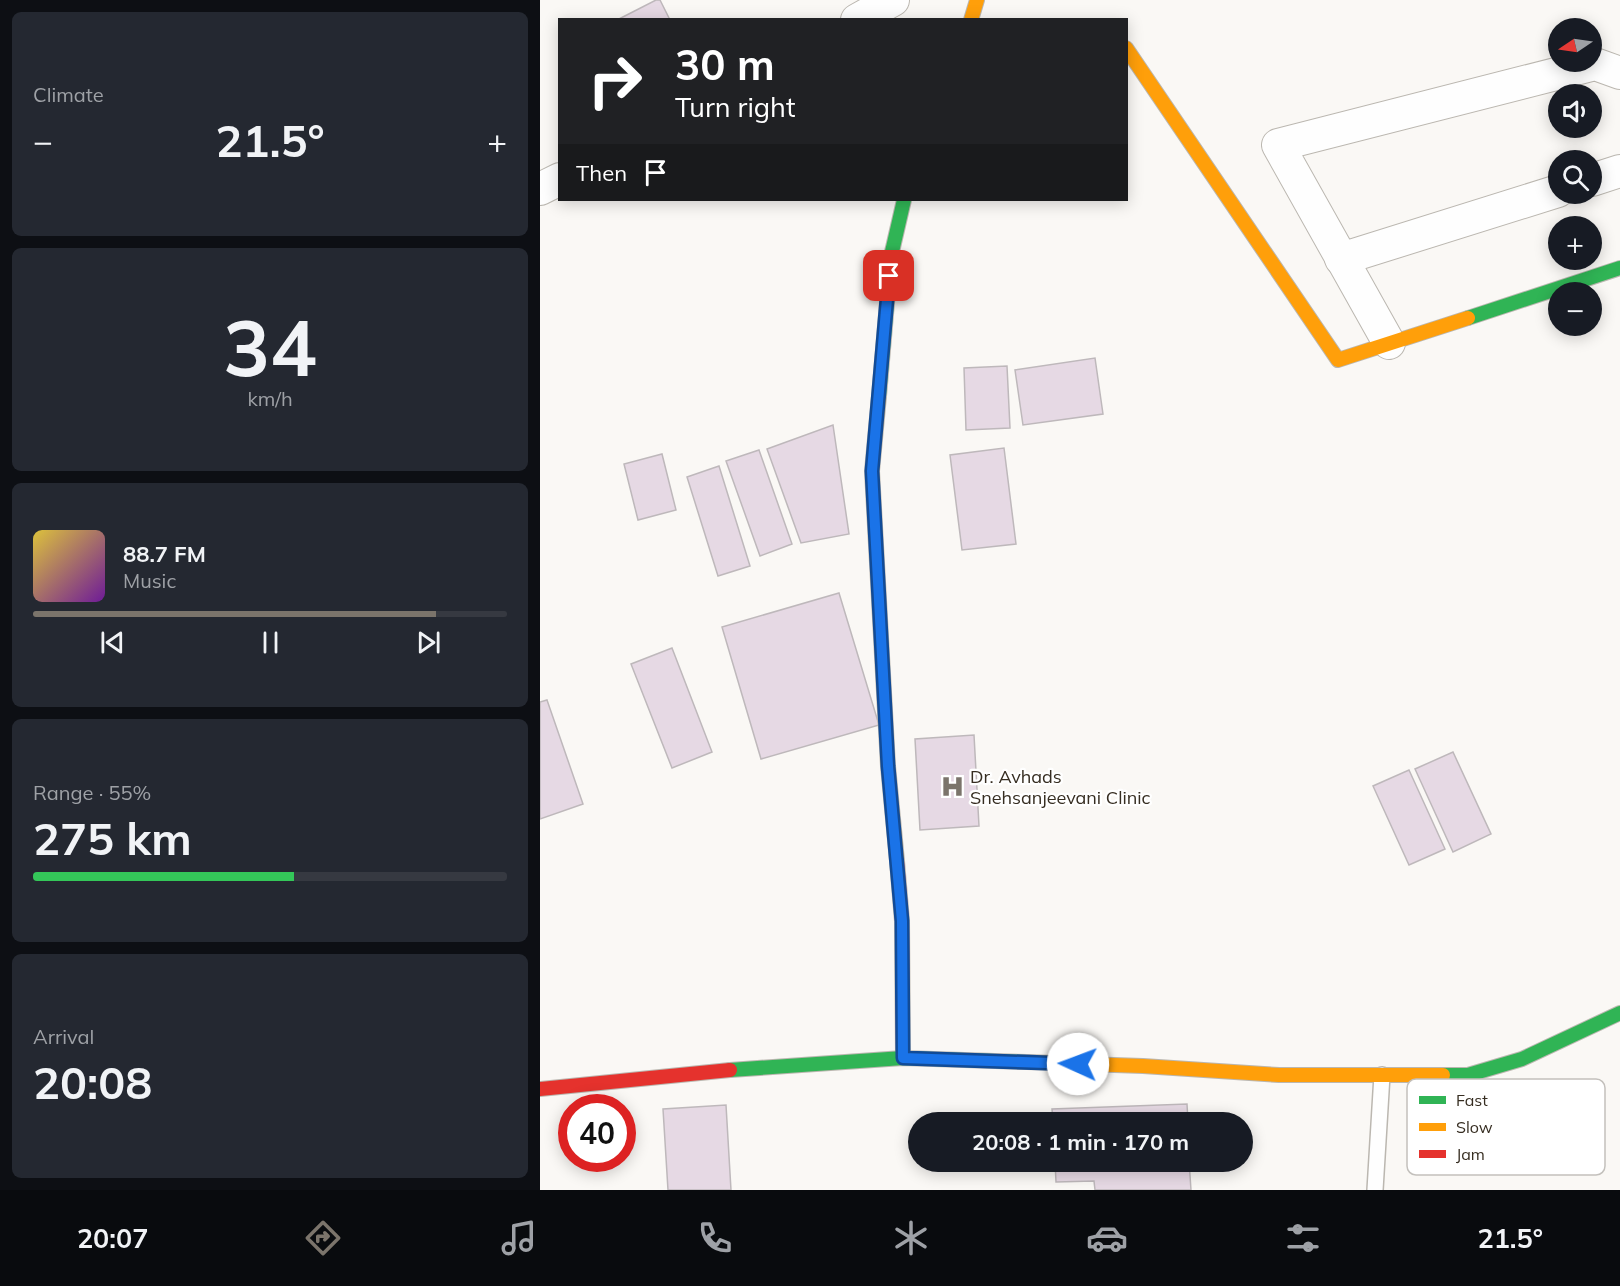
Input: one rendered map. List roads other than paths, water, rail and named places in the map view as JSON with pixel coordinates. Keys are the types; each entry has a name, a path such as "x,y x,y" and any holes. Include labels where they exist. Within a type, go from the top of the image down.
{"street":[{"path":"861,18 893,0"},
{"path":"972,18 976,0"},
{"path":"1128,51 1338,360 1620,268"},
{"path":"1389,343 1278,145 1595,64 1620,73"},
{"path":"1602,177 1620,171"},
{"path":"540,189 558,180"},
{"path":"1341,258 1548,193"},
{"path":"903,1058 902,921 888,766 872,471 891,256 904,201"},
{"path":"540,1089 783,1065 903,1058 1143,1066 1279,1075 1468,1075 1522,1059 1620,1013"}],"lane":[{"path":"1375,1190 1382,1075"}],"place":[{"name":"Dr. Avhads Snehsanjeevani Clinic","path":"952,787"}]}
